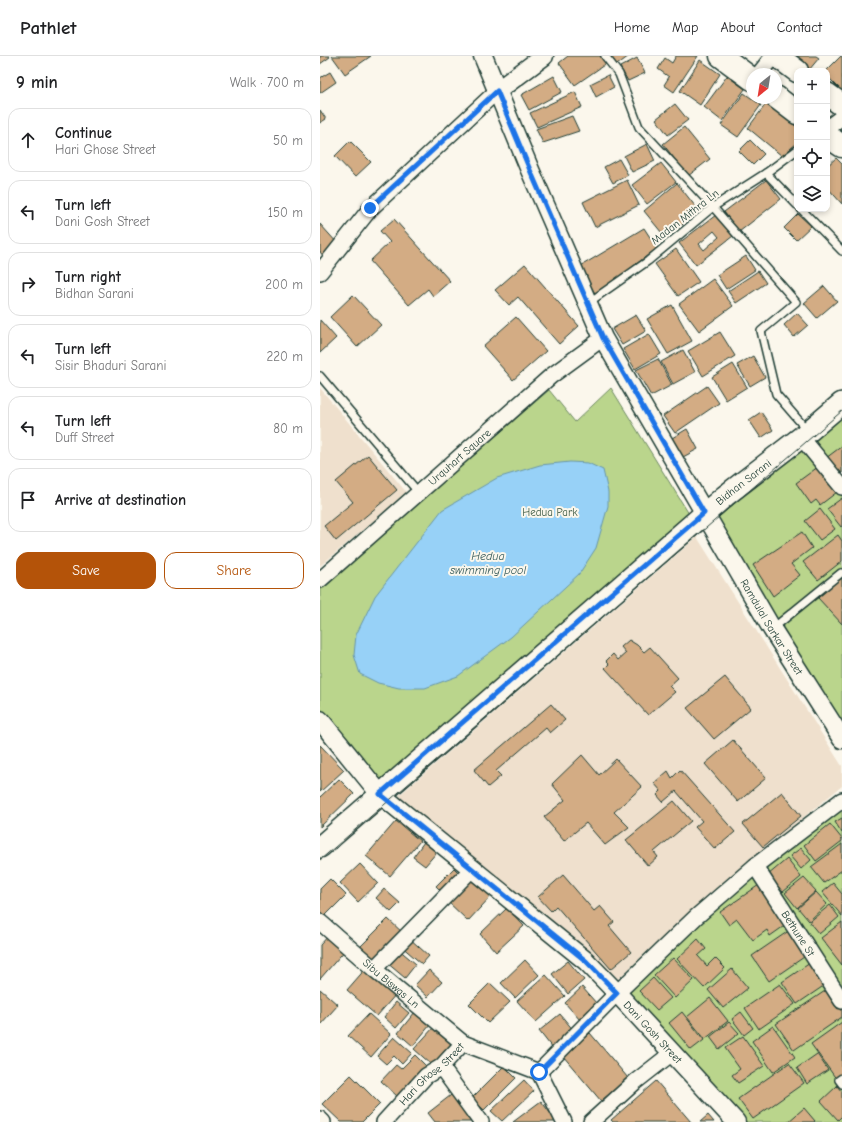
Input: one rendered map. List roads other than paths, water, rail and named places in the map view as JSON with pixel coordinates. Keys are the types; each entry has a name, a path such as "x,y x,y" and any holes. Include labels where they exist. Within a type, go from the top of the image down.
{"main road":[{"path":"722,56 746,74"},
{"path":"777,56 794,69"},
{"path":"830,96 842,105"},
{"path":"782,102 794,111"},
{"path":"830,138 842,146"},
{"name":"Bidhan Sarani","path":"320,847 704,513 842,403"}],"street":[{"name":"Ramdulal Sarkar Street","path":"483,56 603,338 772,629 840,730"},
{"path":"320,272 370,208 497,91 544,56"},
{"path":"764,68 773,56"},
{"path":"830,126 842,117"},
{"name":"Urquhart Square","path":"320,580 551,376 603,338"},
{"path":"805,434 842,486"},
{"name":"Dani Gosh Street","path":"320,720 380,794 586,961 736,1122"},
{"path":"564,1122 539,1072 617,993 696,917 755,866 842,800"},
{"name":"Bethune St","path":"755,866 842,1001"},
{"path":"374,969 472,869"},
{"name":"Sibu Biswas Ln","path":"320,922 463,1044"},
{"name":"Hari Ghose Street","path":"384,1122 426,1076 441,1067 463,1044 539,1072"},
{"path":"591,1122 635,1082 672,1053"},
{"path":"441,1067 481,1122"},
{"path":"320,1119 323,1122"}],"lane":[{"path":"605,56 619,74 639,126 713,206 796,302 761,331 776,394 805,434"},
{"name":"Madan Mithra Ln","path":"588,304 648,261 713,206 766,173 794,152"},
{"path":"766,173 794,202"},
{"path":"804,212 842,251"},
{"path":"320,376 419,493"},
{"path":"772,629 842,573"},
{"path":"842,1078 839,1080 842,1084"}],"water":[{"name":"Hedua swimming pool","path":"570,462 588,463 603,470 608,492 608,506 596,548 579,574 511,637 458,676 425,688 399,688 378,683 360,674 354,655 356,635 375,596 442,510 497,478 540,465"}],"tram line":[{"path":"320,860 842,411"}],"park label":[{"name":"Hedua Park","path":"550,512"}]}
